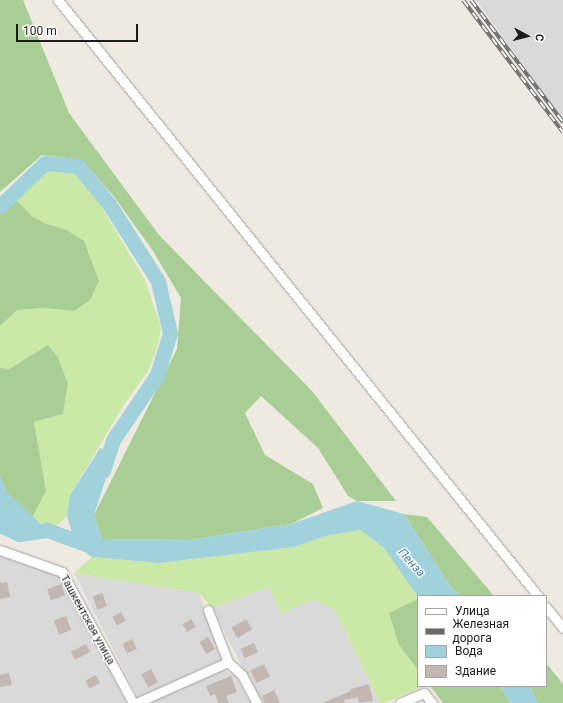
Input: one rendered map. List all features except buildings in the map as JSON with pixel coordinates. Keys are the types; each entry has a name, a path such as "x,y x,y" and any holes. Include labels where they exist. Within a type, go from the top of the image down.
{"street":[{"path":"58,0 537,595"},
{"name":"Ташкентская улица","path":"0,550 62,572 132,703"},
{"path":"547,608 563,628"},
{"path":"208,610 228,662 242,675 256,703"},
{"path":"136,703 228,662"},
{"path":"400,703 424,694 432,703"}],"shaded area":[{"path":"476,0 563,0 563,120"},
{"path":"0,555 60,576 127,703 0,703"},
{"path":"74,573 199,593 222,660 138,698"},
{"path":"269,587 281,614 313,598 335,610 380,703 261,703 212,608"},
{"path":"221,669 236,676 251,703 148,703"}],"green space":[{"path":"0,0 23,0 69,113 159,235 312,391 396,501 357,501 348,496 318,448 261,396 245,413 265,455 313,484 323,508 291,524 189,540 102,539 94,515 177,349 181,298 153,251 115,198 82,160 42,155 0,192"},
{"path":"48,168 66,170 80,176 95,196 145,280 161,327 158,345 148,371 125,403 70,495 67,516 53,529 32,518 46,491 34,422 63,414 68,384 58,357 48,345 9,369 0,368 0,326 17,310 42,308 74,311 67,230 44,223 32,216 16,200 23,195 30,183"},
{"path":"16,200 32,216 44,223 67,230 84,241 99,281 90,300 74,311 42,308 17,310 0,326 0,214"},
{"path":"48,345 58,357 68,384 63,414 34,422 46,491 32,518 5,490 0,477 0,368 9,369"},
{"path":"404,514 427,517 493,595 461,595 452,589"},
{"path":"360,530 384,548 417,596 417,600 399,645 417,669 417,687 422,687 384,703 380,703 335,610 313,599 281,614 269,587 212,608 199,593 74,573 92,557 160,563 294,547 326,536"},
{"path":"417,599 417,669 399,645 389,613"},
{"path":"547,664 563,684 563,703 538,703 530,687 547,687"},
{"path":"431,687 501,687 510,703 443,703"}],"water":[{"name":"Пенза","path":"100,448 114,454 94,515 102,539 189,540 291,524 357,501 404,514 452,589 461,595 417,596 384,548 360,530 326,536 294,547 159,563 92,557 76,546 67,516 70,495"},
{"path":"0,477 5,490 47,530 19,534 0,525"},
{"path":"501,687 530,687 538,703 510,703"}],"waterway":[{"path":"0,206 45,163 78,166 109,204 158,281 170,333 157,375 113,440 103,470"},
{"path":"0,525 19,534 47,530 94,547"}],"railway":[{"path":"463,0 563,132"},
{"path":"471,0 563,122"}]}
